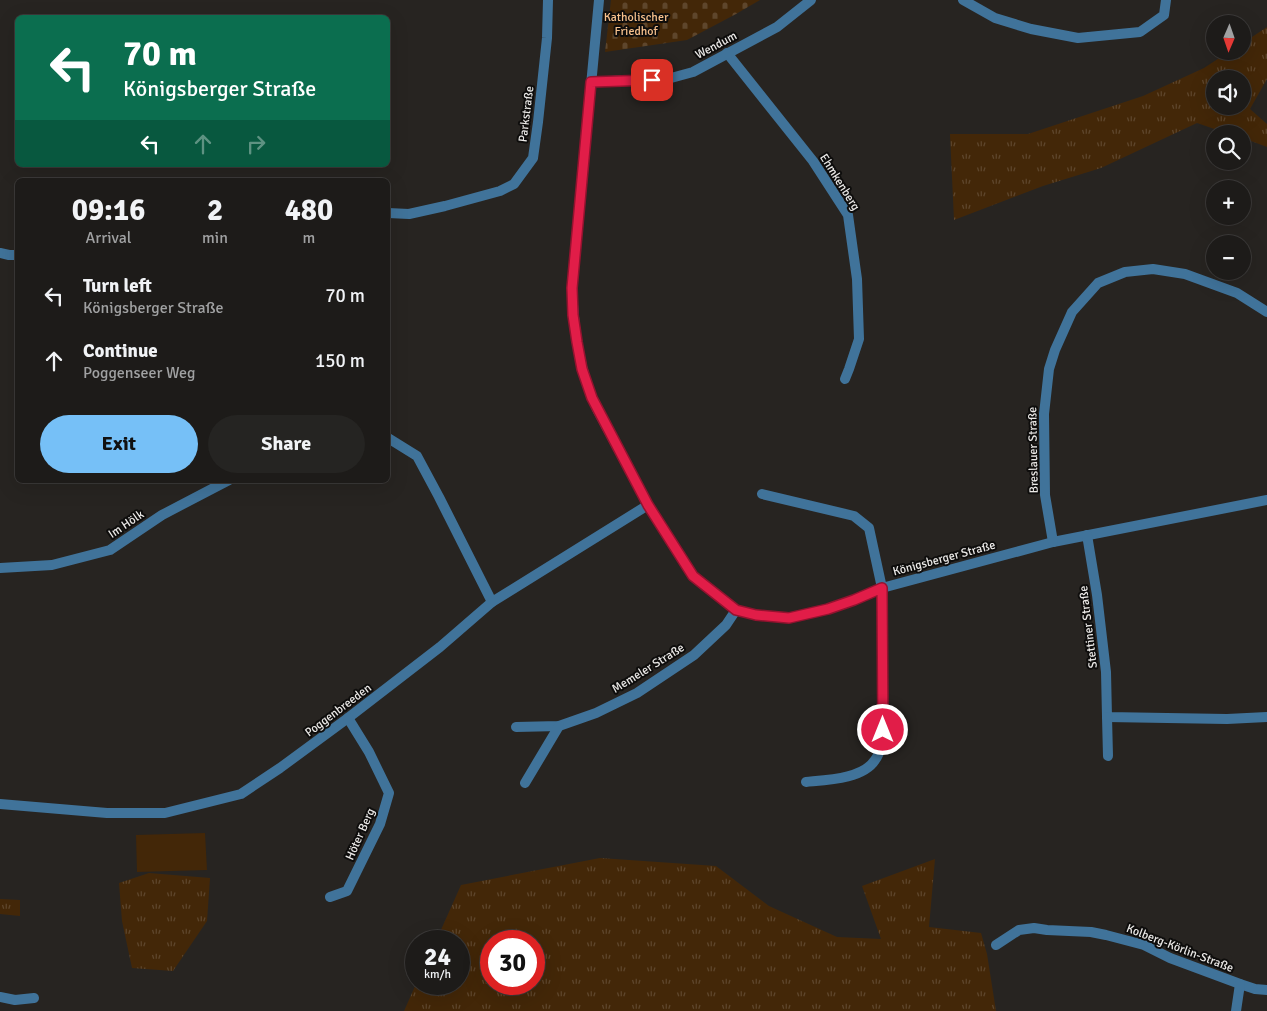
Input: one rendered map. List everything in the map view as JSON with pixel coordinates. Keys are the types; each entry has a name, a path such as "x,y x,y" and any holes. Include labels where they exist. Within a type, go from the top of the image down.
{"street":[{"name":"Parkstraße","path":"390,213 409,214 445,206 500,191 514,184 533,158 546,47 548,0"},
{"name":"Königsberger Straße","path":"599,0 572,288 573,315 582,369 592,398 648,505 693,576 736,610 756,615 789,618 828,609 882,588 1053,542 1267,500"},
{"name":"Wendum","path":"591,82 671,78 694,72 777,27 811,0"},
{"path":"963,0 994,18 1031,29 1078,38 1140,32 1164,14 1166,0"},
{"name":"Ehmkenberg","path":"727,53 813,161 848,215 857,279 859,339 845,379"},
{"path":"0,253 15,255"},
{"name":"Breslauer Straße","path":"1053,542 1045,495 1044,414 1049,369 1055,350 1072,312 1098,283 1125,272 1153,269 1185,274 1237,293 1267,312"},
{"path":"390,439 417,456 492,602"},
{"name":"Im Hölk","path":"0,568 52,565 110,550 162,515 223,483"},
{"path":"762,494 854,516 870,528 882,588 883,730 879,754 874,762 858,773 836,779 806,782"},
{"name":"Poggenbreeden","path":"0,804 108,812 165,813 241,794 348,718 440,647 492,602 648,505"},
{"name":"Stettiner Straße","path":"1087,535 1106,672 1108,756"},
{"name":"Memeler Straße","path":"516,727 559,726 596,713 637,693 694,654 726,625 736,610"},
{"path":"1107,717 1267,717"},
{"name":"Höter Berg","path":"330,897 347,891 380,824 389,793 369,752 348,718"},
{"path":"525,783 559,726"},
{"name":"Kolberg-Körlin-Straße","path":"996,945 1019,930 1034,928 1106,934 1144,945 1170,958 1240,984 1267,990"},
{"name":"Kolberg-Körlin-Straße","path":"1236,1011 1240,984"},
{"path":"0,997 16,1000 34,998"}],"green space":[{"name":"Katholischer Friedhof","path":"611,0 760,0 687,40 605,52"},
{"path":"1267,27 1267,79 1251,107 1251,70 1206,70 1206,115 1251,115 1251,110 1267,124 1267,147 1251,141 1251,125 1206,126 1197,123 1101,168 1043,186 954,220 950,134 1028,134 1143,96 1204,68 1216,60 1251,60 1251,38"},
{"path":"205,833 207,870 137,872 136,835"},
{"path":"600,858 716,866 769,906 837,937 881,939 862,886 935,859 929,927 981,933 987,954 996,1011 404,1011 411,995 470,995 470,930 441,930 461,885"},
{"path":"149,873 210,878 207,921 173,971 132,968 122,921 119,883"},
{"path":"0,899 20,900 20,916 0,914"}],"route":[{"path":"652,80 591,82 572,288 577,342 587,386 598,411 648,505 693,576 736,610 756,615 789,618 828,609 882,588 883,730"}]}
